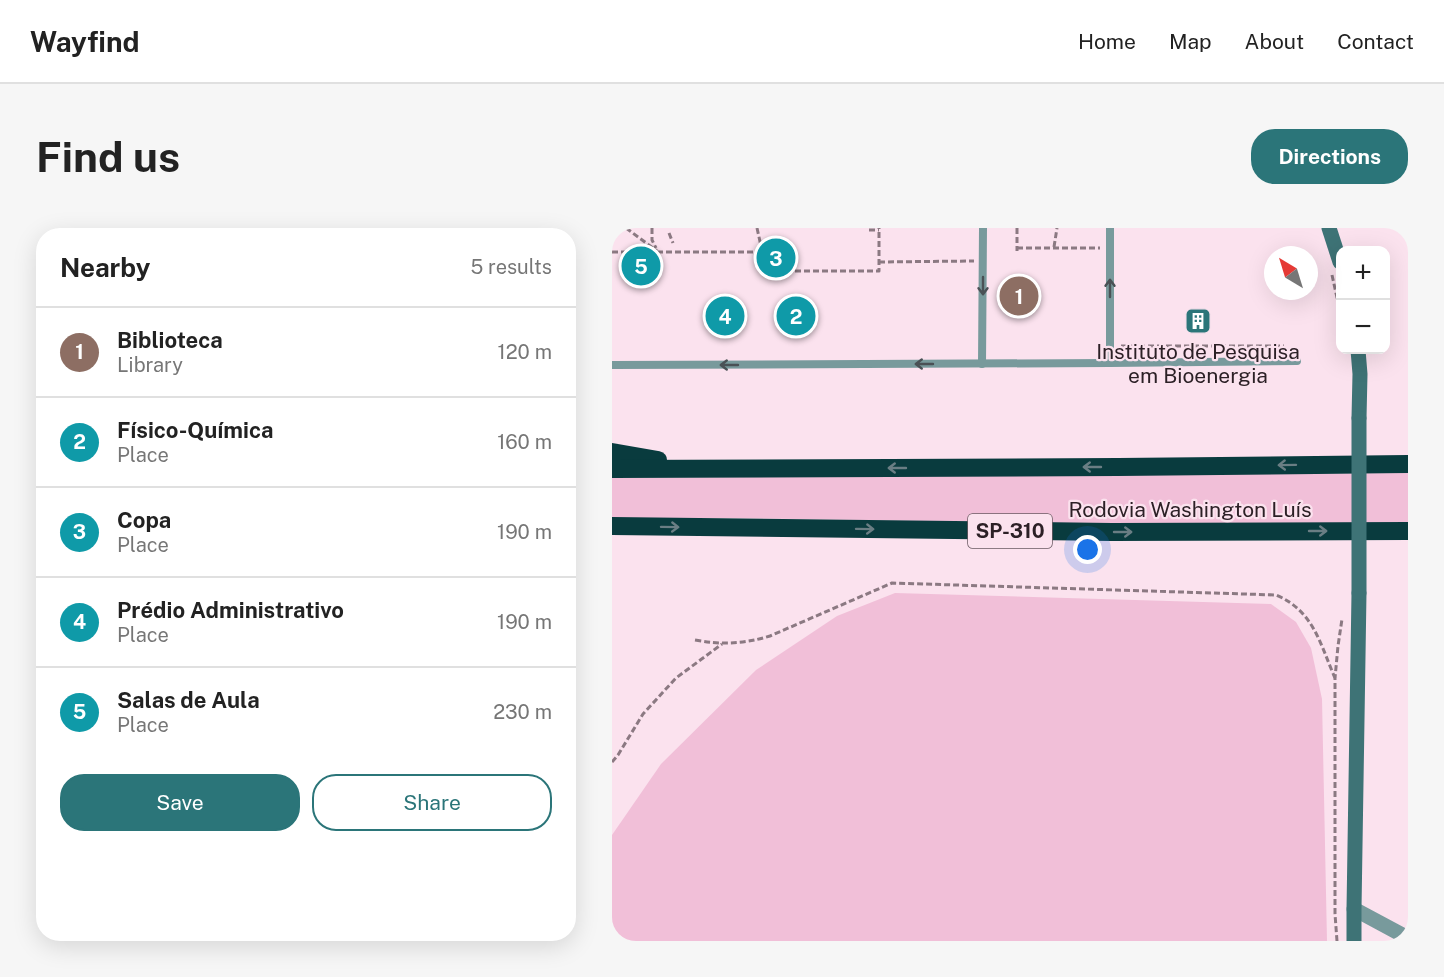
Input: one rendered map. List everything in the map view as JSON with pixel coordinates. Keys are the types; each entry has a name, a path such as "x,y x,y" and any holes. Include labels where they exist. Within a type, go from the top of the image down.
{"highway":[{"path":"612,452 680,464 816,468"},
{"name":"Rodovia Washington Luís","path":"612,469 1408,464"},
{"name":"Rodovia Washington Luís","path":"612,526 1112,532 1408,531"}],"main road":[{"path":"1329,228 1336,248"},
{"path":"1354,941 1359,593 1358,354"}],"street":[{"path":"1354,909 1408,938"}],"lane":[{"path":"982,364 983,228"},
{"path":"1110,228 1110,363"},
{"path":"612,365 1297,361"}],"path":[{"path":"626,228 659,252"},
{"path":"652,228 653,243 659,252"},
{"path":"757,228 761,251 760,271 879,271 879,229 869,230"},
{"path":"1017,228 1017,250 1110,248"},
{"path":"1054,248 1057,228"},
{"path":"669,234 673,243"},
{"path":"612,252 774,250"},
{"path":"879,262 983,261"},
{"path":"1110,346 1284,346"},
{"path":"695,640 733,644 770,636 892,583 1276,595 1294,604 1308,618 1335,678"},
{"path":"1337,941 1335,678 1344,613"},
{"path":"612,762 643,714 675,678 723,644"}],"shaded area":[{"path":"1408,473 1408,523 1113,524 612,518 612,478"},
{"path":"895,593 1271,604 1296,622 1311,648 1322,699 1327,941 612,941 612,835 661,764 756,670 837,616"}],"place":[{"name":"Copa","path":"776,258"},
{"name":"Salas de Aula","path":"641,266"},
{"name":"Biblioteca","path":"1019,296"},
{"name":"Prédio Administrativo","path":"725,316"},
{"name":"Físico-Química","path":"796,316"},
{"name":"Instituto de Pesquisa em Bioenergia","path":"1198,321"}]}
